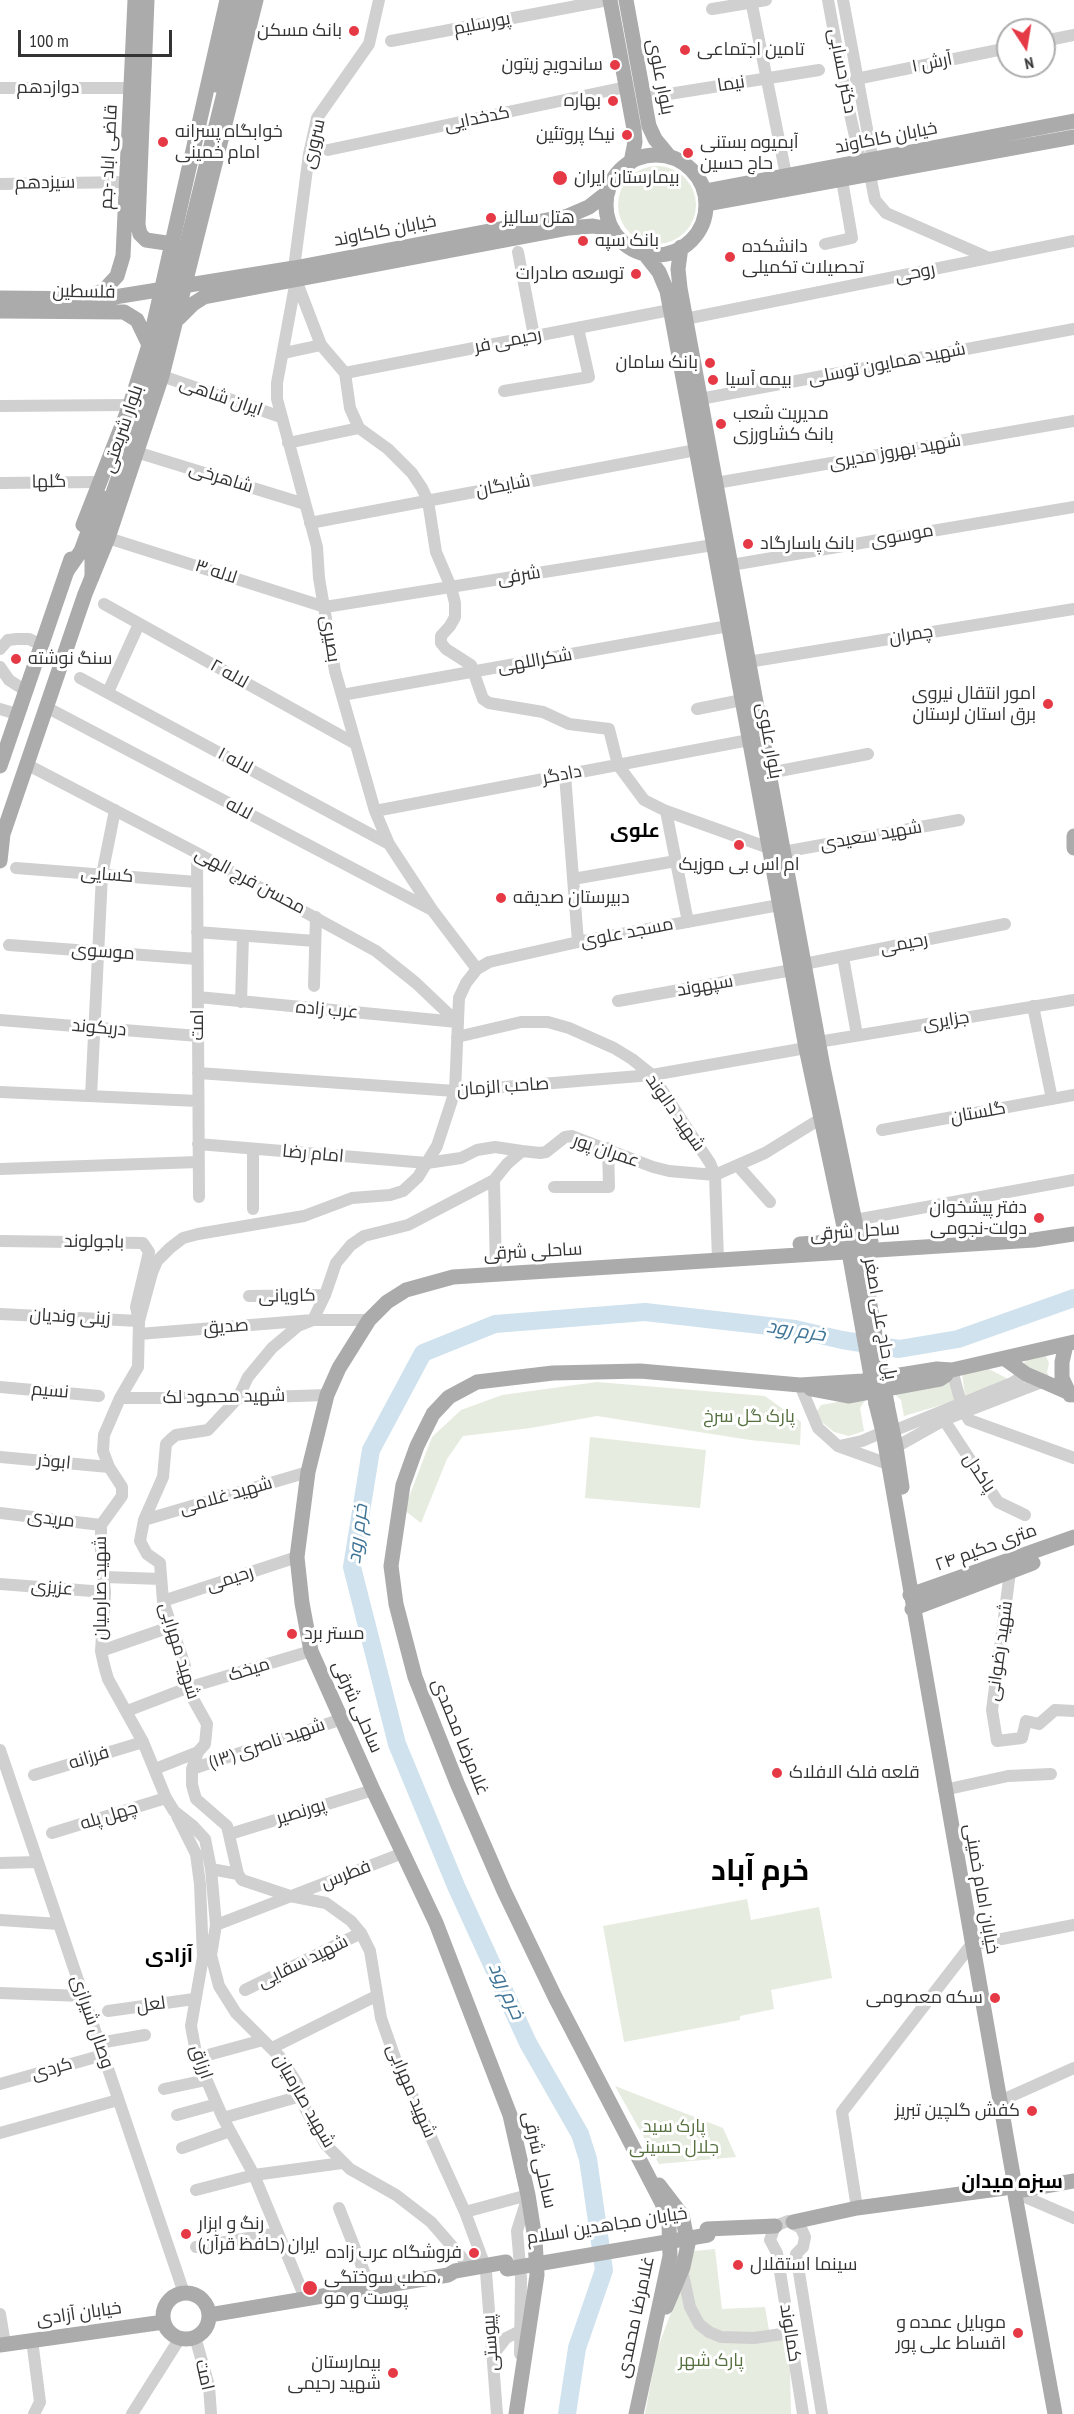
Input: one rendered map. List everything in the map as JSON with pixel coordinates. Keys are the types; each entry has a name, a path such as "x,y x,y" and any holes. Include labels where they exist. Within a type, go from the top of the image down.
{"main road":[{"name":"قاضی اباد -جم","path":"86,298 104,290 117,276 124,247 135,0"},
{"name":"قاضی اباد -جم","path":"147,0 138,225 140,234 146,240 173,241"},
{"name":"بلوار شریعتی","path":"0,766 98,482 139,379 162,289 227,0"},
{"path":"67,571 81,551 148,371 171,284 235,0"},
{"path":"92,577 92,553 155,373 247,0"},
{"name":"بلوار شریعتی","path":"0,861 3,834 26,764 108,538 162,376 256,0"},
{"name":"بلوار علوی","path":"609,0 634,129 631,162"},
{"name":"بلوار علوی","path":"626,0 649,126 655,139 669,156"},
{"name":"خیابان کاکاوند","path":"705,198 842,180 868,166 1074,121"},
{"name":"خیابان کاکاوند","path":"705,198 786,176 1074,137"},
{"path":"649,156 669,156 681,161 691,169 705,198 705,217 692,240 681,248 663,254 644,253 621,240 613,230 607,211 608,192 621,170 631,162 649,156"},
{"name":"خیابان کاکاوند","path":"177,320 193,304 204,297 295,274 568,216 589,207 608,192"},
{"name":"خیابان کاکاوند","path":"162,289 295,274 569,228 593,226 613,230"},
{"path":"193,254 173,241 180,236 186,239 197,235"},
{"name":"بلوار علوی","path":"681,248 678,269 685,318 769,773 779,905 798,967"},
{"name":"بلوار علوی","path":"644,253 659,272 667,291 749,740 776,850 812,1045 855,1220 853,1241"},
{"name":"فلسطین","path":"0,298 102,299 162,289"},
{"name":"فلسطین","path":"0,311 124,312 137,320 148,346"},
{"path":"148,346 148,352 155,359 165,358 168,354"},
{"path":"139,379 146,376 153,378 157,384 156,392"},
{"path":"1074,836 1074,848"},
{"name":"بلوار علوی","path":"812,1045 820,1119 853,1241"},
{"path":"718,1255 853,1241 990,1233 1034,1240 1074,1234"},
{"name":"ساحل شرقی","path":"679,1263 718,1255 1034,1240"},
{"name":"پل حاج علی اصغر","path":"853,1241 881,1404"},
{"name":"ساحلی شرقی","path":"516,2414 537,2276 535,2240 528,2194 510,2115 436,1923 311,1652 297,1557 309,1472 327,1395 339,1368 369,1320 387,1302 406,1290 453,1277 679,1263"},
{"path":"1070,1344 1062,1362 1062,1378 1072,1395"},
{"name":"غلامرضا محمدی","path":"636,2414 670,2256 669,2225 662,2203 555,1997 504,1891 457,1783 415,1677 396,1604 391,1566 403,1485 417,1446 433,1414 449,1397 477,1382 554,1373 640,1371 800,1385 863,1381 937,1369 952,1370 1070,1344"},
{"path":"1005,1359 1026,1374 1072,1395"},
{"name":"خیابان امام خمینی","path":"881,1404 888,1432 896,1447 913,1599"},
{"name":"خیابان امام خمینی","path":"888,1432 888,1464 1054,2414"},
{"name":"۲۴ متری حکیم","path":"913,1599 1074,1537"},
{"name":"۲۴ متری حکیم","path":"913,1599 1010,1572 1074,1548"},
{"path":"644,2168 675,2203 682,2215 686,2227 688,2252 652,2340"},
{"path":"793,2222 858,2208 1074,2181"},
{"name":"خیابان مجاهدین اسلام","path":"209,2315 448,2275 454,2271 481,2269 708,2232 772,2231"},
{"path":"184,2293 198,2296 208,2308 209,2315 205,2328 187,2338 173,2335 164,2322 165,2307 170,2300 184,2293"},
{"name":"خیابان آزادی","path":"2,2344 164,2322"}],"street":[{"name":"سروری","path":"295,274 309,154 316,118 369,44 379,0"},
{"name":"پورسلیم","path":"392,41 609,0"},
{"path":"712,9 766,0"},
{"name":"دکتر حسابی","path":"828,0 875,200 886,213 989,258"},
{"name":"دکتر حسابی","path":"844,0 868,166"},
{"path":"751,1 786,176"},
{"path":"1056,39 1074,35"},
{"name":"آرش ۱","path":"856,78 996,50"},
{"name":"نیما","path":"644,98 819,70"},
{"name":"کدخدایی","path":"328,150 626,87"},
{"name":"دوازدهم","path":"0,88 131,88"},
{"path":"825,244 852,238 842,180"},
{"name":"سیزدهم","path":"0,184 127,182"},
{"name":"روحی","path":"685,318 1074,241"},
{"path":"518,252 534,336"},
{"path":"295,274 321,345 345,373 350,408 359,428 388,449 412,473 428,501 436,552 452,587 455,618 441,636 441,643 446,649 471,665 483,699 489,704 543,712 569,724 609,729 618,765 644,800 666,811 776,850"},
{"name":"بصیری","path":"295,274 284,353 277,383 280,417 317,547 318,578 335,671 375,811 389,844 433,911 477,969"},
{"name":"رحیمی فر","path":"345,373 670,310"},
{"path":"504,391 589,377 578,328"},
{"name":"شهید همایون توسلی","path":"700,399 1074,329"},
{"path":"284,353 321,345"},
{"name":"ایران شاهی","path":"162,376 280,417"},
{"path":"0,406 130,405"},
{"name":"شهید بهروز مدیری","path":"716,483 1074,421"},
{"path":"288,443 359,428"},
{"name":"شایگان","path":"310,523 696,450"},
{"name":"شاهرخی","path":"136,452 305,504"},
{"name":"گلها","path":"0,483 98,482"},
{"name":"موسوی","path":"730,565 1074,507"},
{"name":"لاله ۳","path":"108,538 325,607"},
{"name":"شرفی","path":"325,607 713,544"},
{"name":"لاله ۲","path":"104,604 354,742"},
{"name":"چمران","path":"748,662 1074,609"},
{"path":"108,692 140,624"},
{"name":"شکراللهی","path":"342,695 729,626"},
{"path":"0,649 8,640 17,639 29,639 42,645"},
{"path":"0,667 9,680 26,691"},
{"name":"لاله ۱","path":"80,678 389,844"},
{"path":"697,709 742,700"},
{"name":"لاله","path":"46,707 433,911"},
{"path":"0,709 17,714"},
{"name":"دادگر","path":"375,811 749,740"},
{"path":"769,773 868,754"},
{"name":"محسن فرج الهی","path":"26,764 197,853 376,951 457,1022"},
{"path":"565,775 578,942"},
{"path":"91,1096 102,875 115,810"},
{"path":"666,811 688,922"},
{"name":"شهید سعیدی","path":"776,850 959,820"},
{"name":"امت","path":"197,853 199,1197"},
{"path":"573,879 676,861"},
{"name":"کسایی","path":"16,868 197,882"},
{"name":"مسجد علوی","path":"477,969 489,962 578,942 779,905"},
{"path":"314,986 316,917"},
{"name":"رحیمی","path":"798,967 1005,924"},
{"path":"197,932 315,941"},
{"path":"241,1002 243,936"},
{"name":"موسوی","path":"9,945 197,959"},
{"path":"843,957 857,1035"},
{"name":"سپهوند","path":"618,1001 798,967"},
{"name":"شهید صارمیان","path":"477,969 466,983 459,998 458,1055 454,1091 437,1146 411,1185 403,1191 390,1195 352,1198 304,1216 183,1238 157,1261 139,1327 138,1367 120,1398 104,1435 103,1450 109,1467 122,1487 122,1496 102,1525 101,1553 105,1592 101,1651 108,1679 143,1742 166,1798 174,1812 193,1826 205,1839 211,1869 216,1925 211,1955 219,1986 236,2013 268,2044 297,2083 305,2108 326,2145 342,2163 396,2195 431,2222 481,2269"},
{"name":"عرب زاده","path":"198,998 457,1022"},
{"name":"جزایری","path":"812,1045 857,1035 1074,999"},
{"path":"1033,1006 1052,1099"},
{"name":"دریکوند","path":"0,1020 198,1036"},
{"name":"شهید دالوند","path":"457,1037 521,1022 548,1022 569,1028 614,1048 632,1059 652,1076 716,1175"},
{"name":"صاحب الزمان","path":"198,1073 454,1091 652,1076 812,1045"},
{"path":"0,1092 198,1101"},
{"name":"گلستان","path":"882,1130 1074,1095"},
{"name":"عمران پور","path":"522,1151 546,1152 565,1137 572,1136 661,1169 716,1175 738,1166 820,1119"},
{"name":"امام رضا","path":"198,1144 427,1163 461,1158 477,1150 495,1147 522,1151"},
{"path":"554,1187 609,1187 608,1148"},
{"path":"253,1149 253,1209"},
{"path":"313,1320 336,1263 351,1245 364,1236 408,1226 494,1180 522,1151"},
{"path":"0,1169 198,1162"},
{"path":"738,1166 770,1202"},
{"path":"716,1175 718,1255"},
{"path":"494,1180 496,1273"},
{"path":"855,1220 1074,1180"},
{"name":"باجولوند","path":"0,1241 143,1243 149,1252 136,1307 139,1327"},
{"name":"کاویانی","path":"249,1296 325,1295"},
{"name":"زینی وندیان","path":"0,1314 139,1327"},
{"name":"شهید مهرابی","path":"313,1320 298,1326 272,1347 252,1371 238,1398 208,1430 176,1435 166,1444 163,1477 144,1520 140,1541 147,1554 160,1563 163,1601 185,1666 187,1688 207,1724 205,1744 198,1752 192,1769 192,1785 196,1799 227,1826 238,1874 247,1882 290,1896 326,1903 351,1921 362,1933 370,1951 381,2018 395,2058 465,2212 481,2269"},
{"name":"صدیق","path":"139,1327 369,1320"},
{"path":"952,1370 969,1420 1074,1458"},
{"path":"896,1447 963,1407 1026,1374"},
{"path":"838,1446 862,1441 1042,1382"},
{"path":"800,1385 818,1428 838,1446 888,1464"},
{"name":"نسیم","path":"0,1387 99,1396"},
{"name":"شهید محمود لک","path":"120,1398 327,1395"},
{"name":"پاکدل","path":"944,1420 998,1502 1025,1515"},
{"name":"ابوذر","path":"0,1457 109,1467"},
{"name":"شهید غلامی","path":"144,1520 309,1472"},
{"name":"مریدی","path":"0,1513 102,1525"},
{"name":"رحیمی","path":"163,1601 297,1557"},
{"name":"شهید رضوانی","path":"1010,1572 992,1710 997,1741 1022,1737 1026,1721 1039,1724 1054,1710 1074,1711"},
{"path":"105,1577 161,1579"},
{"name":"عزیزی","path":"0,1584 105,1592"},
{"path":"101,1651 170,1627"},
{"name":"میخک","path":"127,1711 187,1688 311,1652"},
{"name":"شهید ناصری (۱۳)","path":"192,1769 342,1719"},
{"name":"فرزانه","path":"34,1774 143,1742"},
{"name":"وصال شیرازی","path":"0,1750 5,1782 38,1862 184,2293"},
{"path":"155,1768 198,1752"},
{"path":"944,1790 1008,1776 1051,1774"},
{"name":"پورنصیر","path":"230,1834 373,1790"},
{"name":"چهل پله","path":"52,1833 166,1798"},
{"name":"ارزاق","path":"174,1812 196,1854 200,1884 203,1957 191,2026 196,2058 223,2118 254,2175 305,2298"},
{"name":"فطرس","path":"290,1896 403,1853"},
{"path":"0,1863 38,1862"},
{"path":"211,1869 238,1874"},
{"path":"216,1925 290,1896"},
{"path":"0,1920 59,1923"},
{"path":"858,2208 843,2112 971,1945 1074,1925"},
{"name":"شهید سقایی","path":"245,1990 362,1933"},
{"path":"0,1993 83,1996"},
{"path":"196,2058 268,2044 376,1996"},
{"name":"لعل","path":"108,2012 194,1999"},
{"name":"کردی","path":"0,2084 145,2035"},
{"path":"998,2102 1074,2068"},
{"path":"164,2089 206,2080"},
{"path":"223,2118 301,2096"},
{"path":"0,2133 118,2100"},
{"path":"177,2115 217,2104"},
{"path":"182,2148 230,2131"},
{"path":"196,2190 254,2175 342,2163"},
{"path":"1015,2188 1074,2218"},
{"path":"465,2212 528,2194"},
{"path":"520,2384 521,2278 517,2231 528,2194"},
{"path":"339,2208 370,2287"},
{"path":"772,2231 783,2221 793,2222"},
{"name":"کمالوند","path":"793,2222 801,2228 805,2237 803,2247 796,2254 822,2414"},
{"name":"کمالوند","path":"772,2231 771,2245 777,2253 803,2414"},
{"path":"196,2247 278,2233"},
{"name":"پیوستی","path":"481,2269 489,2324 497,2414"},
{"path":"682,2270 690,2307 699,2324 709,2332 721,2337 753,2338 790,2333"},
{"path":"0,2314 2,2344"},
{"path":"489,2324 506,2338"},
{"path":"492,2356 506,2338 520,2331"},
{"path":"132,2414 187,2338"},
{"name":"امت","path":"187,2338 209,2386 211,2414"},
{"path":"32,2340 40,2402 34,2414"}],"green space":[{"path":"657,166 672,169 685,177 693,190 696,205 693,220 685,233 672,241 657,244 642,241 629,233 621,220 618,205 621,190 629,177 642,169"},
{"path":"1045,1355 1049,1363 1047,1372 1051,1382 1021,1366 1029,1358"},
{"path":"987,1368 1010,1380 965,1395 962,1373"},
{"path":"950,1380 955,1401 904,1416 901,1400 892,1391"},
{"name":"پارک گل سرخ","path":"597,1382 765,1396 801,1422 800,1445 750,1440 597,1416 531,1428 463,1436 447,1459 421,1523 404,1510 432,1437 461,1410 502,1395"},
{"path":"865,1397 860,1408 864,1431 849,1436 834,1432 818,1419 817,1411 821,1405"},
{"path":"590,1437 706,1450 700,1508 585,1498"},
{"path":"747,1899 751,1920 819,1907 832,1978 771,1990 774,2009 740,2016 740,2020 624,2042 603,1926"},
{"name":"پارک سید جلال حسینی","path":"615,2086 723,2128 736,2157 659,2164"},
{"name":"پارک شهر","path":"715,2249 722,2309 765,2307 769,2330 789,2326 791,2414 645,2414 657,2350 694,2251"}],"waterway":[{"name":"خرم رود","path":"567,2414 577,2348 604,2270 588,2159 580,2134 528,2043 456,1886 397,1744 352,1567 371,1450 423,1353 495,1324 645,1312 795,1329 842,1340 899,1349 958,1339 1074,1298"}],"place":[{"name":"بانک مسکن","path":"354,31"},
{"name":"تامین اجتماعی","path":"685,50"},
{"name":"ساندویچ زیتون","path":"615,65"},
{"name":"بهاره","path":"613,101"},
{"name":"نیکا پروتئین","path":"627,135"},
{"name":"خوابگاه پسرانه امام خمینی","path":"163,142"},
{"name":"آبمیوه بستنی حاج حسین","path":"688,153"},
{"name":"بیمارستان ایران","path":"560,178"},
{"name":"هتل سالیز","path":"491,218"},
{"name":"بانک سپه","path":"583,241"},
{"name":"دانشکده تحصیلات تکمیلی","path":"730,257"},
{"name":"توسعه صادرات","path":"636,274"},
{"name":"بانک سامان","path":"710,363"},
{"name":"بیمه آسیا","path":"713,380"},
{"name":"مدیریت شعب بانک کشاورزی","path":"721,424"},
{"name":"بانک پاسارگاد","path":"748,544"},
{"name":"سنگ نوشته","path":"16,659"},
{"name":"امور انتقال نیروی برق استان لرستان","path":"1048,704"},
{"name":"ام اس بی موزیک","path":"739,845"},
{"name":"دبیرستان صدیقه","path":"501,898"},
{"name":"دفتر پیشخوان دولت-نجومی","path":"1039,1218"},
{"name":"مستر برد","path":"292,1634"},
{"name":"قلعه فلک الافلاک","path":"777,1773"},
{"name":"سکه معصومی","path":"995,1998"},
{"name":"کفش گلچین تبریز","path":"1032,2111"},
{"name":"رنگ و ابزار ایران (حافظ قرآن)","path":"186,2234"},
{"name":"فروشگاه عرب زاده","path":"474,2253"},
{"name":"سینما استقلال","path":"738,2265"},
{"name":"مطب سوختگی، پوست و مو","path":"310,2288"},
{"name":"موبایل عمده و اقساط علی پور","path":"1018,2333"},
{"name":"بیمارستان شهید رحیمی","path":"393,2373"}],"district":[{"name":"علوی","path":"635,831"},
{"name":"خرم آباد","path":"760,1871"},
{"name":"آزادی","path":"169,1956"},
{"name":"سبزه میدان","path":"1012,2182"}]}
